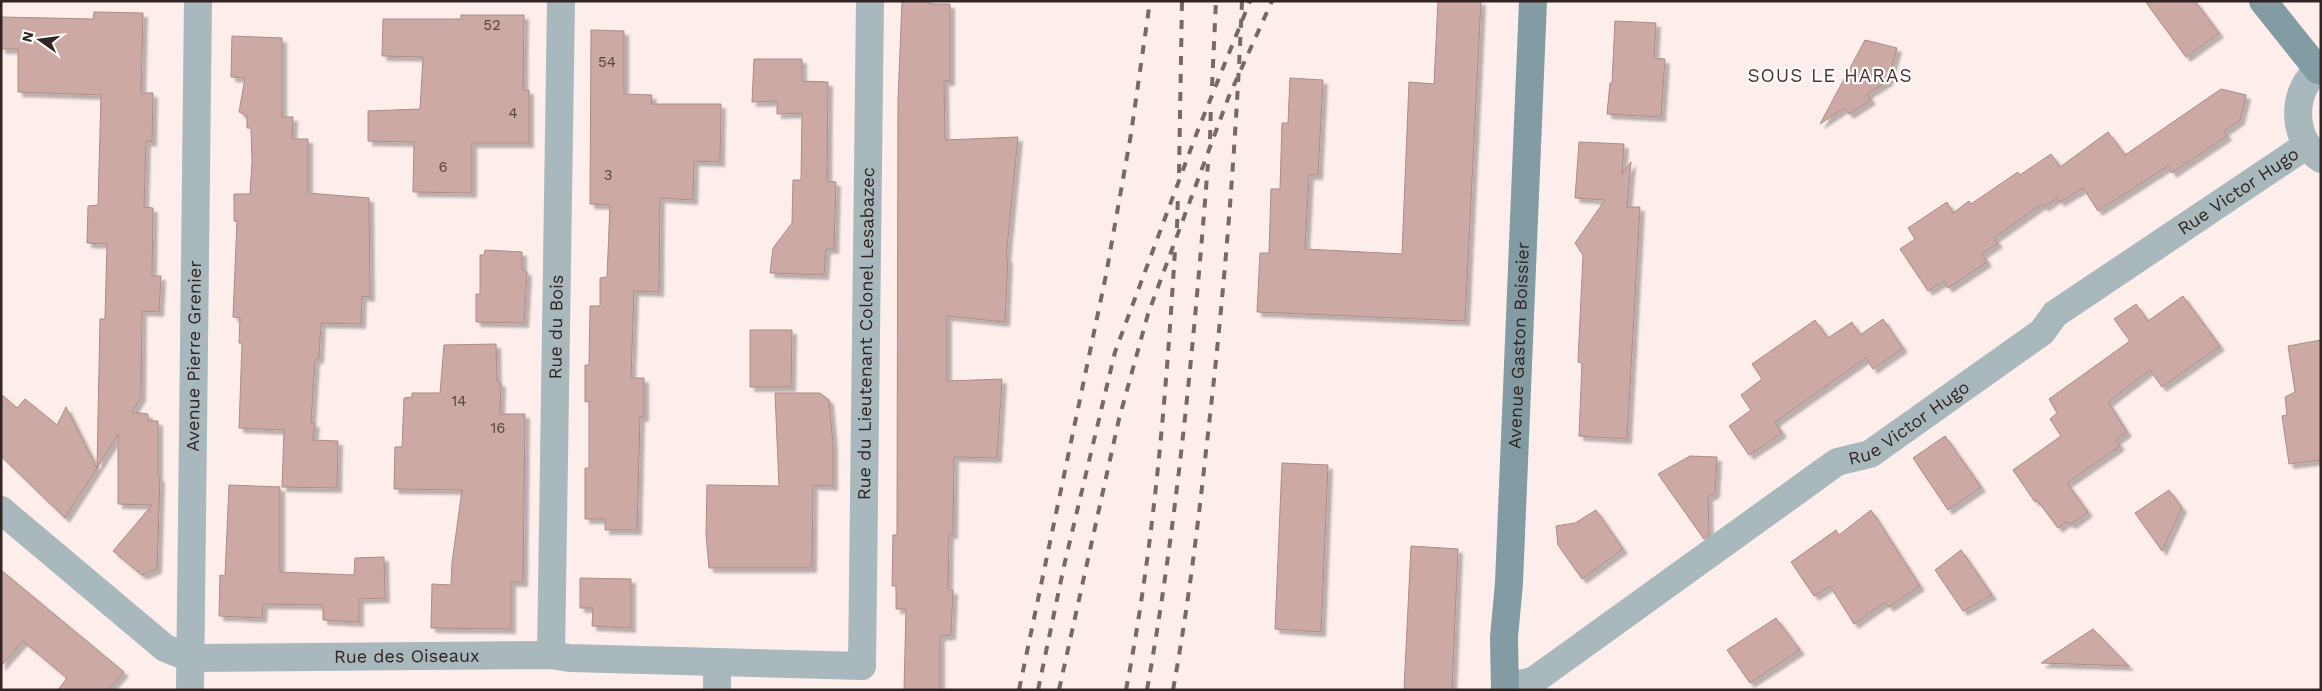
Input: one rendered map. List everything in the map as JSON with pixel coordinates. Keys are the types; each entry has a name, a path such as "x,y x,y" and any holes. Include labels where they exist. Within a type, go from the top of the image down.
{"street":[{"name":"Rue du Bois","path":"551,655 561,1"},
{"name":"Rue du Lieutenant Colonel Lesabazec","path":"862,666 870,1"},
{"name":"Avenue Gaston Boissier","path":"1505,688 1504,637 1509,583 1533,1"},
{"path":"2263,1 2319,69 2307,82 2298,105 2300,130 2314,152"},
{"name":"Avenue Pierre Grenier","path":"190,690 198,12"},
{"name":"Rue Victor Hugo","path":"1505,688 1533,680 1837,462 1870,454 2042,332 2055,314 2314,152"},
{"name":"Rue des Oiseaux","path":"1,510 165,648 190,658 551,655 569,658 862,666"},
{"path":"717,662 717,690"}],"building":[{"path":"902,1 931,1 931,4 950,4 950,81 944,81 945,140 1018,137 1006,258 1008,258 1005,322 947,316 947,381 1002,379 997,458 954,457 953,534 949,534 948,590 953,590 951,635 940,636 940,690 904,690 906,609 896,609 896,586 892,586 893,535 897,535 898,101"},
{"path":"1438,1 1481,1 1465,321 1257,312 1260,253 1269,253 1271,189 1280,189 1282,123 1288,123 1290,78 1323,80 1318,175 1309,175 1305,249 1402,254 1409,82 1434,84"},
{"path":"2145,1 2195,1 2219,33 2186,57"},
{"path":"94,12 143,13 141,93 153,93 152,142 146,141 144,207 153,208 152,276 161,276 159,312 142,311 141,397 132,412 148,414 148,421 158,421 158,476 160,478 157,569 142,575 113,551 152,505 118,504 118,434 97,468 100,319 105,319 107,244 87,243 88,206 98,205 101,95 18,92 18,49 1,49 1,17 93,19"},
{"path":"461,15 524,15 523,90 529,90 529,143 472,143 472,193 413,192 414,142 368,141 368,111 420,109 423,57 382,56 383,19 461,19"},
{"path":"1615,21 1656,23 1654,58 1665,59 1661,117 1607,114 1610,83 1612,83"},
{"path":"591,30 624,31 624,94 652,95 651,104 721,104 720,162 694,161 693,200 660,198 659,292 634,291 631,378 644,378 644,417 640,417 637,530 605,530 605,519 585,519 585,468 589,468 589,401 585,402 585,365 589,365 590,306 600,306 600,278 607,277 610,205 590,204"},
{"path":"232,36 282,38 282,117 293,117 292,139 308,139 308,193 369,198 370,297 362,296 361,324 321,323 319,358 315,360 311,423 315,423 313,440 338,441 337,488 282,487 284,430 239,428 242,343 239,343 240,318 233,317 237,221 234,221 234,194 250,194 252,161 251,128 247,128 247,116 239,112 245,78 231,77"},
{"path":"1865,40 1897,48 1888,81 1867,94 1871,100 1849,114 1844,108 1820,124"},
{"path":"754,59 802,59 802,81 828,82 827,181 836,182 834,249 826,249 824,275 770,273 773,248 792,223 793,180 801,180 802,113 777,114 777,101 752,102"},
{"path":"2221,89 2246,95 2240,120 2224,131 2227,136 2172,173 2168,166 2098,211 2083,188 2060,202 2057,198 2044,207 2042,204 1994,238 1998,243 1982,254 1987,262 1948,288 1944,281 1928,291 1900,249 1915,239 1908,228 1947,202 1953,213 1969,201 1971,204 2018,172 2020,175 2051,154 2060,167 2108,132 2125,155"},
{"path":"1579,142 1624,144 1622,174 1631,162 1627,207 1640,207 1627,439 1579,436 1582,363 1578,362 1583,255 1575,243 1605,200 1575,198"},
{"path":"485,250 522,252 522,269 527,272 524,323 476,322 476,294 480,294 480,255 484,255"},
{"path":"2183,296 2220,346 2162,387 2150,370 2108,402 2127,432 2116,440 2120,446 2067,483 2088,512 2072,524 2066,522 2058,528 2037,500 2035,502 2013,470 2061,436 2050,419 2057,413 2049,399 2130,341 2114,319 2136,304 2148,321"},
{"path":"1883,319 1903,348 1873,369 1866,358 1775,422 1782,433 1749,455 1729,426 1751,410 1741,395 1762,379 1752,364 1815,320 1828,338 1852,322 1860,335"},
{"path":"750,330 792,330 791,387 750,387"},
{"path":"2321,340 2321,460 2289,464 2282,416 2287,415 2285,397 2295,392 2288,346"},
{"path":"496,344 497,381 501,383 500,414 525,414 523,582 511,582 511,629 431,628 432,584 451,585 452,563 462,490 394,489 395,447 402,447 404,398 412,397 412,393 440,393 444,345"},
{"path":"775,393 820,393 829,400 833,444 833,486 813,485 812,568 709,568 706,535 707,485 779,486"},
{"path":"1,394 17,408 25,399 57,425 66,407 97,468 65,518 1,456"},
{"path":"1945,436 1981,487 1948,510 1913,458"},
{"path":"1690,456 1717,457 1715,493 1708,497 1709,535 1704,539 1658,474"},
{"path":"1282,463 1328,465 1321,632 1275,629"},
{"path":"229,485 280,487 280,572 354,575 355,558 384,557 385,598 359,599 359,622 323,620 323,605 263,604 262,618 219,616 220,575 225,576"},
{"path":"2169,490 2182,508 2162,551 2135,513"},
{"path":"1596,510 1623,549 1582,579 1558,545 1556,526 1575,523"},
{"path":"1871,510 1920,586 1889,607 1885,602 1854,624 1830,586 1814,596 1791,562 1836,530 1839,535"},
{"path":"1411,546 1458,549 1452,690 1404,690"},
{"path":"1961,550 1992,595 1963,611 1935,570"},
{"path":"1,570 124,672 108,690 58,690 67,678 23,641 1,666"},
{"path":"580,578 631,579 631,628 592,626 593,608 580,608"},
{"path":"1776,618 1800,650 1750,683 1727,650"},
{"path":"2093,629 2129,666 2041,663"}],"railway":[{"path":"1019,690 1106,275 1131,134 1150,1"},
{"path":"1179,173 1182,1"},
{"path":"1212,86 1216,1"},
{"path":"1173,690 1196,535 1219,332 1233,167 1242,1"},
{"path":"1038,690 1064,566 1115,352 1196,135 1250,1"},
{"path":"1059,690 1119,419 1148,314 1229,96 1272,1"},
{"path":"1210,139 1211,104"},
{"path":"1147,690 1168,559 1184,428 1208,164"},
{"path":"1177,228 1178,193"},
{"path":"1126,690 1144,581 1158,471 1175,250"}],"district":[{"name":"SOUS LE HARAS","path":"1830,75"}]}
